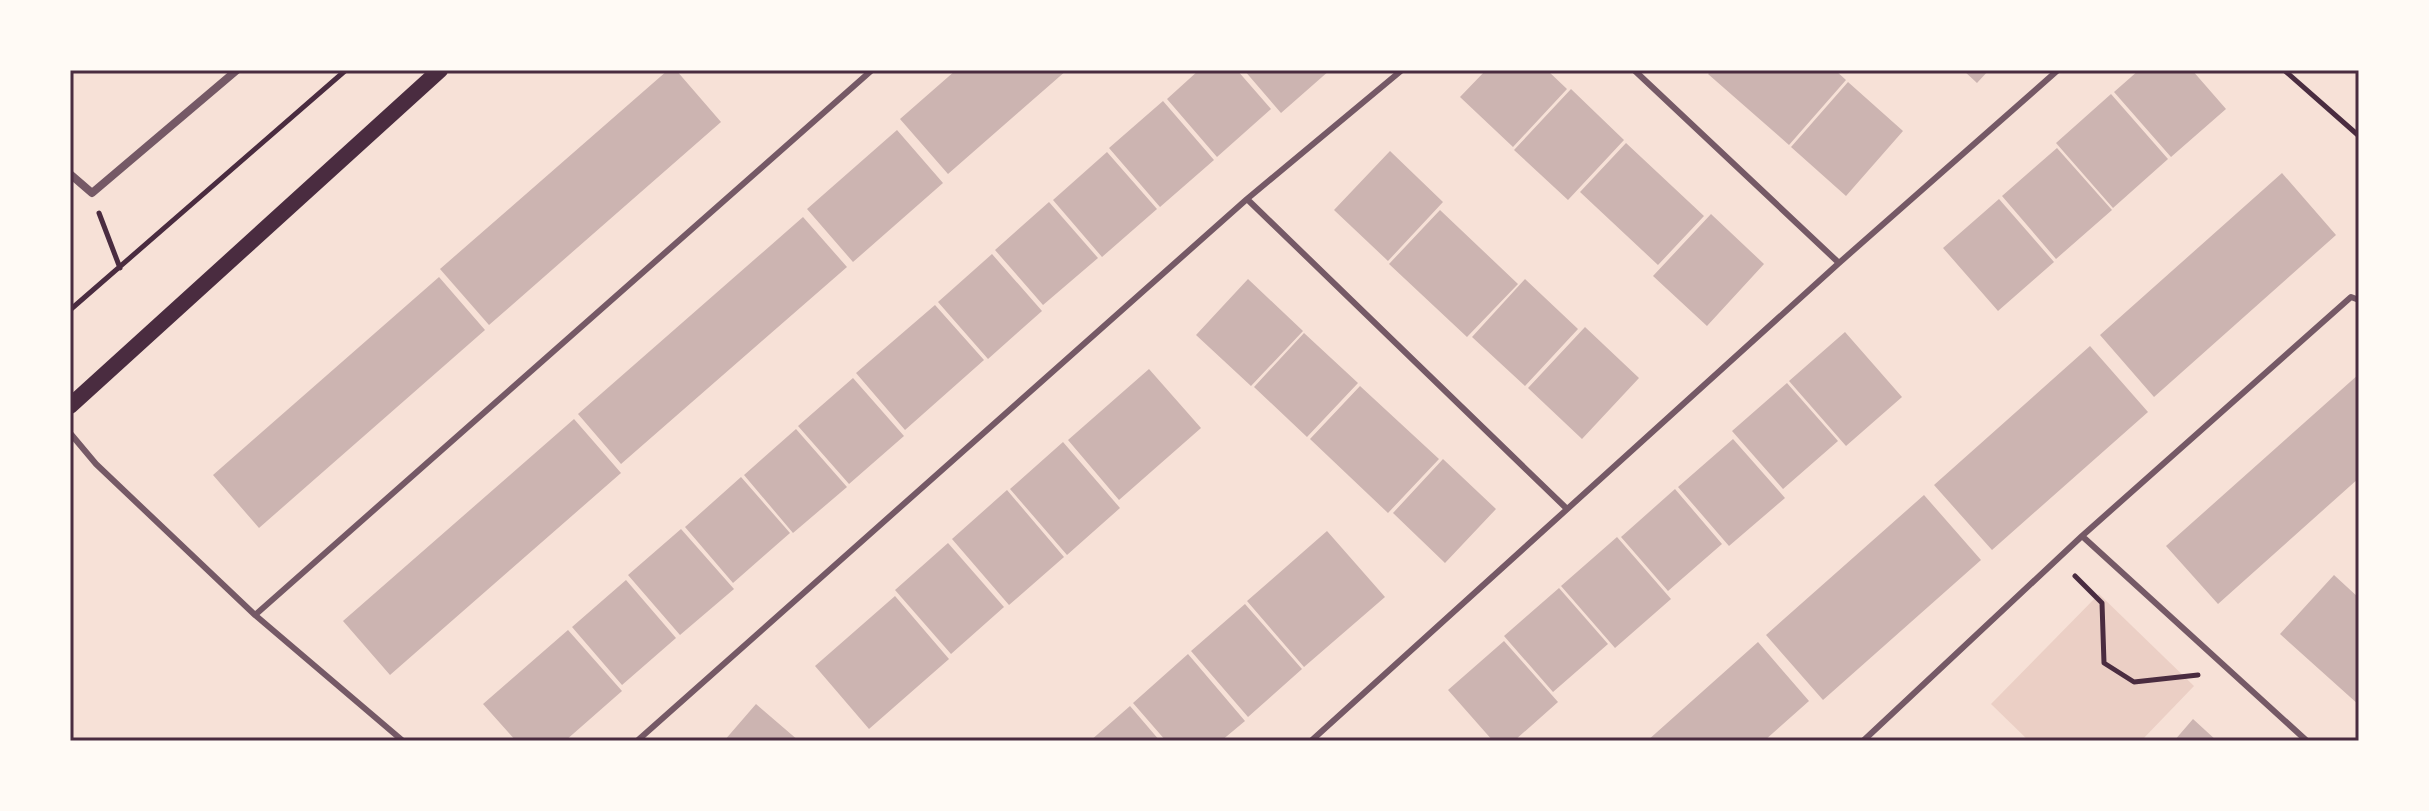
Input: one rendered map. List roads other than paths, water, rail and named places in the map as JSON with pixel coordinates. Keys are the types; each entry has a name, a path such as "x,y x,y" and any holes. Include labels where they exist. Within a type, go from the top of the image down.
{"main road":[{"path":"70,406 440,70"}],"street":[{"path":"70,174 92,193 237,70"}],"lane":[{"path":"255,615 872,70"},
{"path":"637,741 1247,199 1402,70"},
{"path":"1634,70 1839,263"},
{"path":"1311,741 1566,508 2058,70"},
{"path":"1247,199 1566,508"},
{"path":"1863,741 2082,536 2351,297 2359,300"},
{"path":"70,433 96,464 255,615 403,741"},
{"path":"2082,536 2307,741"}]}
